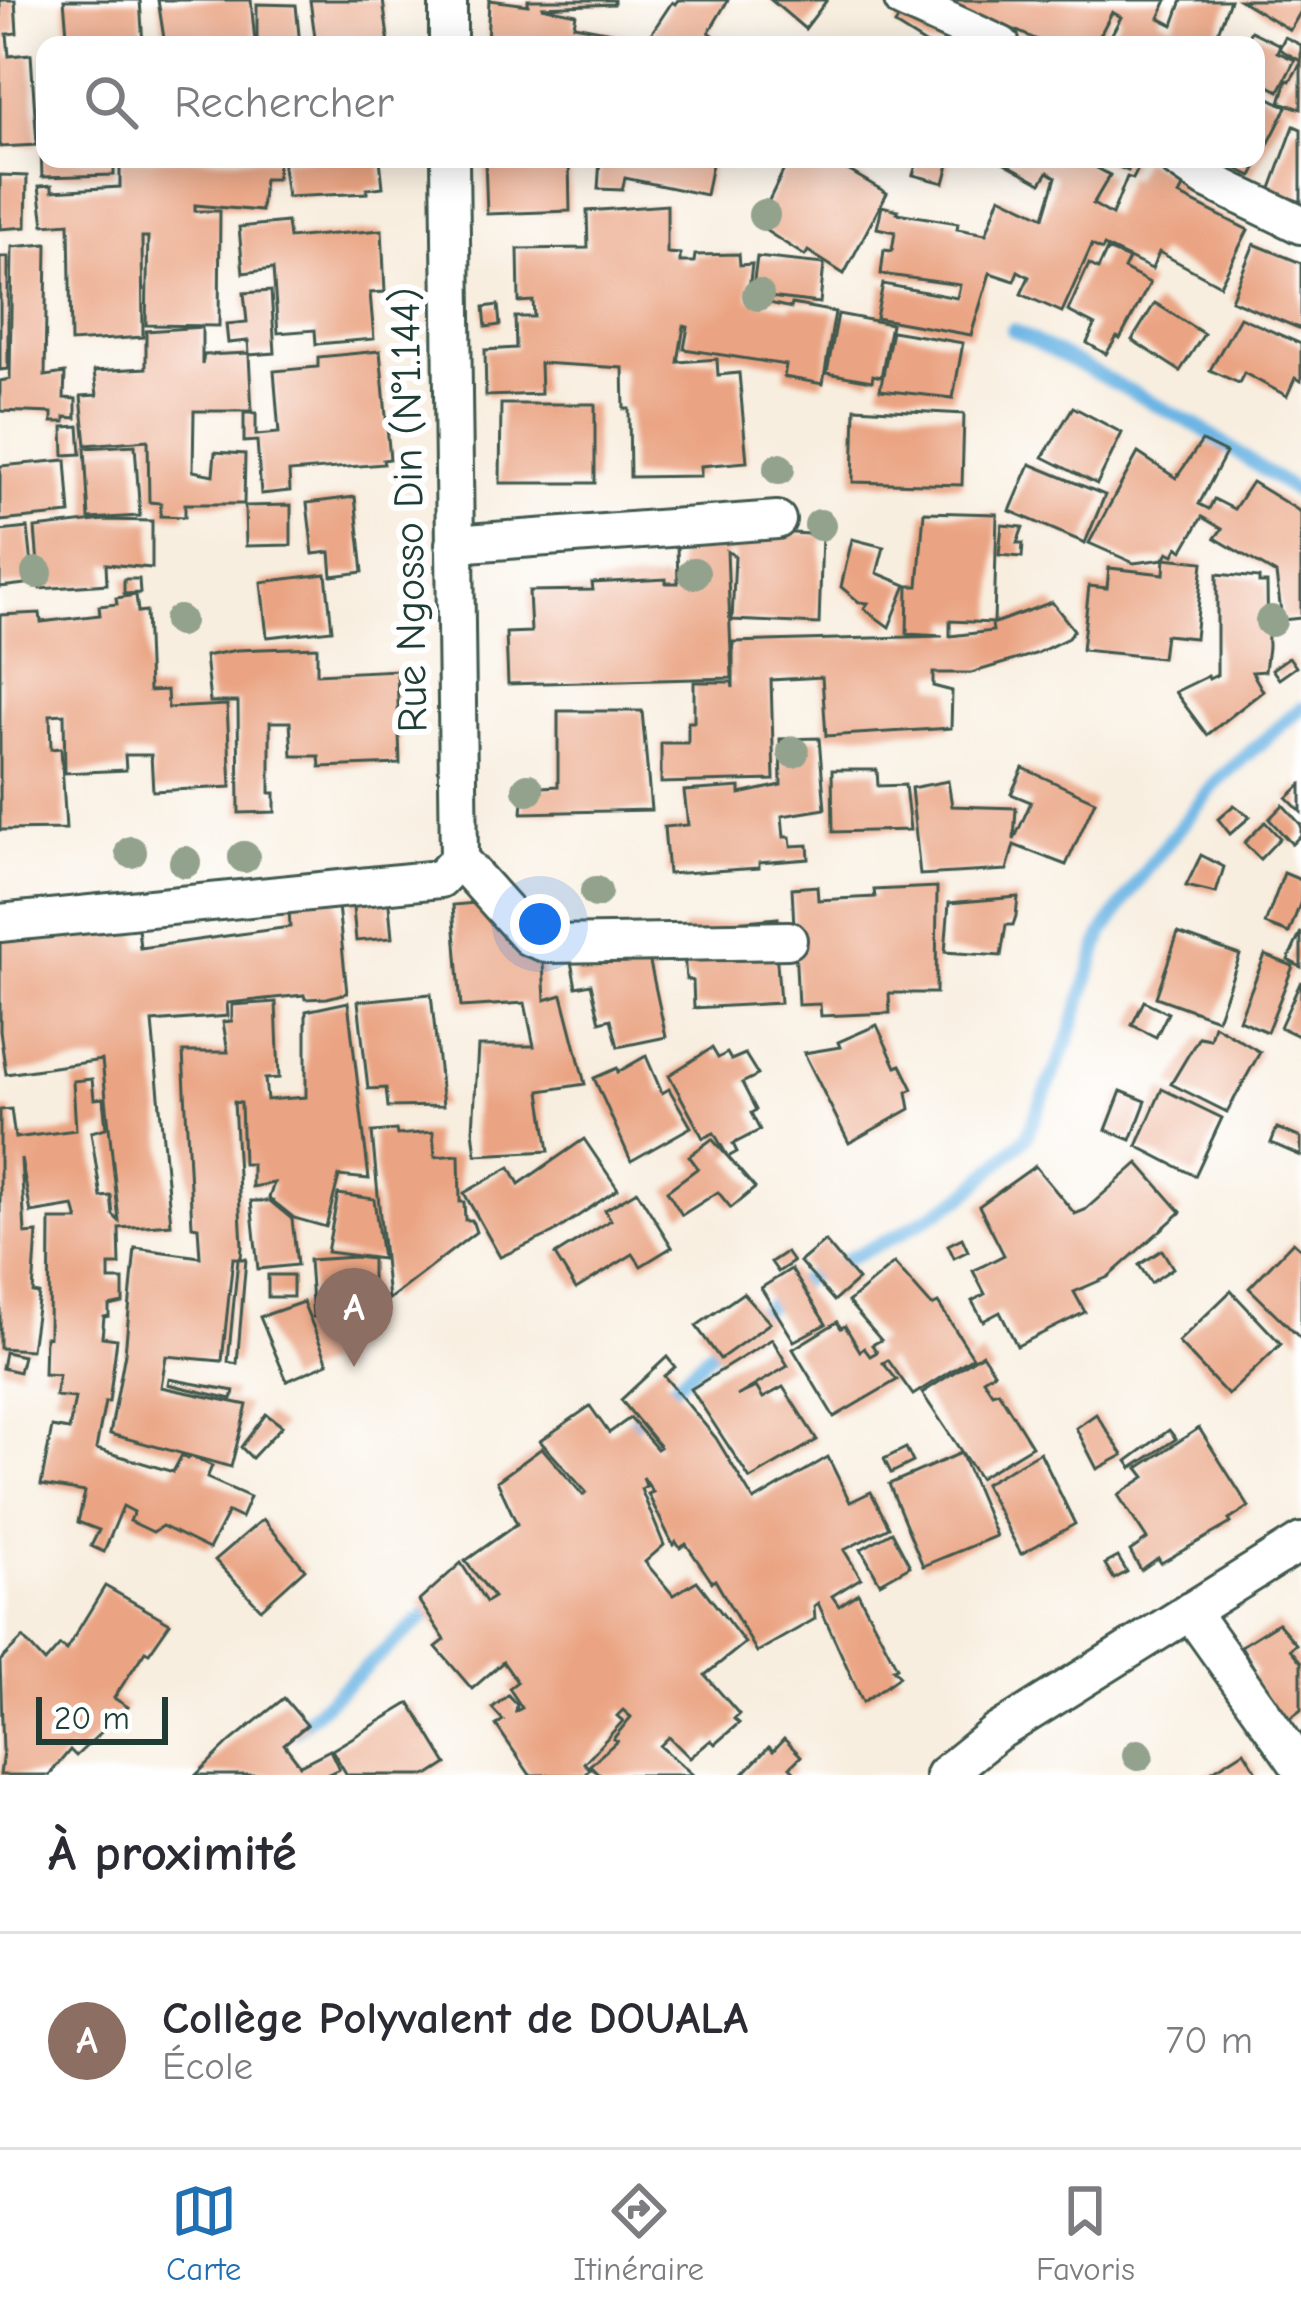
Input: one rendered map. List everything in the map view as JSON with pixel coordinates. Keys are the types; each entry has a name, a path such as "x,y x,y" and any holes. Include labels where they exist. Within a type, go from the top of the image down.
{"street":[{"path":"448,0 448,36"},
{"path":"903,0 981,36"},
{"name":"Rue Ngosso Din (N°1.144)","path":"450,168 458,859"},
{"path":"1190,168 1301,225"},
{"path":"454,544 777,520"},
{"path":"0,922 440,879 458,859 529,937 548,944 788,940"},
{"path":"944,1775 996,1733 1301,1542"},
{"path":"1190,1611 1301,1768"}],"building":[{"path":"0,0 15,0 17,33 7,34 9,56 31,54 36,145 0,147"},
{"path":"64,0 140,0 142,36 67,36"},
{"path":"158,0 251,0 254,36 164,36"},
{"path":"310,0 383,0 388,36 315,36"},
{"path":"489,0 528,5 528,0 614,0 614,4 541,7 576,14 574,25 632,36 487,36"},
{"path":"678,0 728,0 709,32 714,36 650,36"},
{"path":"771,0 827,0 805,29"},
{"path":"909,0 1167,0 1159,18 1173,25 1182,0 1230,0 1216,36 1111,36 1121,17 1112,12 1100,36 1028,36 1001,24 994,36 913,36 895,25"},
{"path":"1240,0 1301,0 1301,11 1290,30"},
{"path":"257,4 296,5 299,36 257,36"},
{"path":"1285,37 1301,45 1301,61 1279,49"},
{"path":"1265,38 1280,45 1277,52 1295,60 1279,91 1265,84"},
{"path":"1301,63 1301,109 1280,102 1287,80"},
{"path":"1265,96 1287,107 1265,150"},
{"path":"1294,126 1301,129 1301,202 1270,191"},
{"path":"42,168 114,168 114,175 42,177"},
{"path":"120,168 278,168 277,179 264,179 261,211 195,205 195,211 220,211 219,326 146,325 148,237 142,237 143,337 71,342 69,223 44,225 39,186 52,185 52,191 120,187"},
{"path":"283,168 381,168 383,187 367,189 367,193 287,197"},
{"path":"485,168 569,168 570,211 487,214"},
{"path":"599,168 711,168 706,195 625,178 622,190 598,189"},
{"path":"785,168 844,168 887,193 844,274 757,225"},
{"path":"915,168 948,168 944,183 913,175"},
{"path":"1014,168 1097,168 1110,175 1093,204 1112,215 1127,177 1133,179 1138,168 1159,168 1185,183 1179,195 1248,230 1220,285 1159,252 1152,269 1092,245 1062,312 1021,294 1029,277 1018,271 1014,281 990,273 971,335 876,318 883,284 957,298 960,285 881,274 884,250 892,251 895,232 877,228 882,206 986,234 1000,196 1044,217 1056,177 1048,172 1041,183"},
{"path":"0,175 27,176 26,227 0,229"},
{"path":"667,205 667,253 680,254 680,262 694,262 695,255 739,254 740,265 752,264 748,298 835,312 823,384 784,377 786,365 684,349 688,327 684,326 678,362 717,359 718,375 739,373 747,462 701,466 701,476 630,477 623,368 540,363 541,394 486,396 485,350 516,348 515,317 534,317 533,301 519,302 518,249 588,248 587,211"},
{"path":"287,222 289,238 382,230 385,292 370,293 374,339 316,344 315,330 278,333 273,269 243,273 239,227"},
{"path":"47,244 45,376 65,373 64,398 76,399 76,418 65,417 65,422 52,422 52,413 0,411 0,381 10,379 12,247"},
{"path":"1254,244 1301,263 1301,329 1231,300"},
{"path":"1107,250 1129,259 1124,269 1150,283 1120,339 1106,354 1087,343 1095,325 1068,311 1089,264 1098,269"},
{"path":"0,257 8,257 8,369 0,370"},
{"path":"757,257 824,264 820,303 752,295"},
{"path":"271,291 275,353 249,355 252,411 194,411 193,471 213,475 215,452 245,454 244,504 185,504 185,517 160,516 161,503 149,502 148,440 86,445 81,396 97,395 94,371 146,368 146,331 202,327 202,365 204,355 249,353 248,341 228,343 226,324 247,322 244,293"},
{"path":"1155,303 1204,334 1180,371 1132,340"},
{"path":"498,305 500,325 486,327 484,307"},
{"path":"838,314 891,324 881,377 873,375 872,381 827,373"},
{"path":"1240,317 1301,344 1301,381 1295,378 1287,396 1244,373 1239,383 1210,370"},
{"path":"892,331 963,343 953,398 880,390"},
{"path":"380,351 390,459 383,460 384,464 289,472 290,491 261,494 257,441 244,442 244,413 256,413 256,435 279,433 274,371 318,367 318,357"},
{"path":"501,404 595,404 595,483 500,483"},
{"path":"1073,407 1122,433 1097,484 1043,457"},
{"path":"855,408 964,414 962,485 853,482"},
{"path":"79,426 81,454 64,455 63,427"},
{"path":"1202,441 1226,453 1199,504 1209,509 1214,499 1234,509 1252,482 1301,512 1301,618 1282,620 1276,574 1215,538 1222,529 1202,517 1183,550 1178,547 1164,559 1134,563 1089,543 1138,453 1176,478"},
{"path":"135,445 140,516 89,519 85,448"},
{"path":"66,460 70,514 0,521 0,466"},
{"path":"1030,464 1105,495 1085,543 1010,511"},
{"path":"355,497 363,572 332,576 330,552 313,554 307,503"},
{"path":"291,505 291,545 246,546 245,506"},
{"path":"924,512 997,514 994,623 950,621 950,636 993,631 992,624 1052,602 1074,630 1068,638 1035,654 971,673 933,673 933,686 952,691 951,728 826,736 822,677 771,680 774,780 661,783 661,743 688,743 688,722 694,722 694,682 732,682 733,688 733,642 943,636 907,634 908,586 918,586"},
{"path":"104,520 152,521 152,568 106,564 107,584 40,589 35,528"},
{"path":"1002,525 1023,527 1017,543 1023,543 1022,557 999,555"},
{"path":"28,528 34,583 0,587 0,531"},
{"path":"735,529 822,535 819,624 732,620 735,556 727,551 732,678 508,684 506,633 531,632 529,591 593,590 592,583 666,579 666,583 678,583 677,545"},
{"path":"852,539 884,547 877,573 906,585 889,627 864,609 868,603 859,602 841,587"},
{"path":"1165,558 1203,562 1195,638 1165,635 1162,658 1082,650 1089,586 1107,588 1109,568 1164,574"},
{"path":"326,574 332,630 267,637 261,582"},
{"path":"1217,574 1267,583 1268,647 1265,671 1252,672 1263,691 1207,735 1175,692 1217,675"},
{"path":"124,579 139,579 140,593 124,594"},
{"path":"136,595 138,612 146,611 149,691 167,690 168,708 227,705 231,787 153,791 151,755 125,755 126,770 65,773 64,714 50,715 51,749 61,748 66,829 0,830 0,615 40,613 41,622 100,615 99,606"},
{"path":"317,647 317,674 397,670 400,764 320,767 319,756 292,756 290,722 270,722 270,793 275,793 275,812 239,813 238,702 210,702 205,656"},
{"path":"1289,657 1296,667 1279,679 1272,669"},
{"path":"558,711 642,711 651,810 522,813 524,788 558,786"},
{"path":"819,738 825,809 782,816 784,837 790,837 791,846 808,845 809,859 759,863 759,868 668,874 664,827 688,825 684,791 740,787 740,794 781,785 780,739"},
{"path":"1023,768 1095,801 1066,865 1014,845 1007,870 920,875 911,788 948,781 952,806 1016,808 1014,840 1031,802 1011,794"},
{"path":"832,770 877,770 878,786 905,785 910,830 833,832"},
{"path":"1301,785 1301,812 1287,798"},
{"path":"1234,805 1250,817 1230,834 1218,819"},
{"path":"1283,805 1301,825 1301,835 1292,844 1269,819"},
{"path":"1265,822 1280,838 1260,859 1244,843"},
{"path":"1201,855 1224,867 1216,893 1186,886"},
{"path":"1284,873 1301,880 1301,901 1289,933 1265,924"},
{"path":"387,883 392,938 356,941 351,886"},
{"path":"336,886 347,993 227,1003 228,1016 152,1022 171,1224 119,1228 120,1265 109,1265 109,1280 123,1280 123,1303 109,1306 109,1316 104,1317 102,1337 117,1339 109,1402 105,1402 96,1449 173,1472 182,1455 190,1456 212,1466 207,1478 250,1497 241,1518 228,1512 209,1549 162,1526 153,1532 130,1521 134,1512 123,1506 104,1552 91,1546 99,1530 78,1522 85,1492 41,1485 52,1427 69,1430 75,1398 55,1396 59,1375 44,1374 50,1220 78,1220 74,1206 31,1213 21,1158 25,1234 37,1233 33,1293 39,1294 31,1350 0,1348 0,1110 11,1109 15,1138 76,1130 73,1081 92,1079 94,1099 103,1098 106,1128 91,1132 101,1197 111,1196 113,1215 119,1221 102,1060 6,1074 0,1031 0,918 136,907 140,948 290,927 288,889"},
{"path":"817,886 818,900 875,897 874,890 937,887 936,993 889,993 890,1013 821,1016 820,1004 798,1005 792,888"},
{"path":"1018,897 1013,925 1006,925 1001,956 945,952 949,903"},
{"path":"519,899 542,944 545,1000 562,995 585,1084 540,1091 549,1151 476,1155 478,1046 534,1046 525,1003 461,1007 453,905"},
{"path":"778,918 780,1003 694,1008 693,981 686,979 682,927"},
{"path":"643,930 666,1037 618,1047 611,1019 600,1022 591,984 576,987 568,946"},
{"path":"1301,932 1301,967 1288,960"},
{"path":"1178,933 1240,955 1217,1019 1156,997"},
{"path":"1265,955 1293,966 1267,1032 1239,1020"},
{"path":"1301,981 1301,1037 1280,1027"},
{"path":"431,994 443,1106 388,1107 386,1088 368,1089 358,1001"},
{"path":"1144,1001 1168,1013 1156,1037 1132,1025"},
{"path":"276,1002 279,1078 265,1079 267,1100 306,1097 306,1011 348,1002 369,1179 339,1176 326,1227 294,1218 269,1198 274,1183 252,1187 252,1164 243,1164 241,1103 234,1102 242,1246 241,1258 233,1258 222,1361 166,1356 161,1387 247,1405 231,1467 110,1434 125,1353 135,1248 200,1257 198,1227 192,1226 183,1052 228,1052 223,1022 232,1021 232,1005"},
{"path":"877,1025 896,1067 901,1065 913,1089 907,1092 910,1109 849,1143 804,1053 840,1047 838,1042"},
{"path":"1214,1025 1260,1052 1227,1112 1171,1084 1199,1037 1210,1039"},
{"path":"712,1048 718,1058 727,1053 731,1060 745,1054 758,1075 742,1083 760,1130 733,1144 737,1152 728,1157 714,1133 703,1138 669,1075"},
{"path":"646,1056 662,1093 669,1089 691,1127 631,1161 594,1078 617,1068 618,1072"},
{"path":"1162,1089 1222,1118 1195,1176 1137,1146"},
{"path":"1121,1091 1146,1101 1131,1140 1106,1130"},
{"path":"1277,1128 1301,1138 1301,1156 1271,1143"},
{"path":"396,1130 397,1135 433,1132 435,1157 459,1155 460,1202 464,1202 465,1220 472,1220 476,1232 388,1300 372,1132"},
{"path":"584,1139 618,1189 553,1233 500,1257 464,1193 510,1167 519,1184"},
{"path":"712,1139 755,1188 731,1208 718,1192 682,1215 667,1191 698,1168 689,1156"},
{"path":"1138,1163 1181,1212 1108,1277 1074,1292 1085,1312 1017,1346 1000,1312 983,1321 972,1301 985,1294 973,1271 1004,1255 979,1206 1035,1166 1075,1214"},
{"path":"637,1191 672,1247 641,1266 633,1254 576,1289 555,1255 611,1220 605,1210"},
{"path":"338,1194 374,1199 382,1259 327,1252"},
{"path":"251,1201 270,1201 292,1219 297,1265 258,1269"},
{"path":"962,1238 968,1251 954,1258 948,1245"},
{"path":"825,1241 858,1280 834,1301 800,1262"},
{"path":"1293,1242 1301,1249 1301,1339 1249,1288"},
{"path":"1162,1250 1173,1268 1151,1283 1139,1265"},
{"path":"786,1252 793,1262 778,1272 771,1262"},
{"path":"238,1259 246,1259 237,1364 228,1362"},
{"path":"372,1259 372,1317 313,1317 309,1260"},
{"path":"894,1263 932,1306 938,1303 973,1357 913,1395 888,1360 883,1363 897,1380 834,1417 793,1349 837,1322 845,1326 860,1351 864,1348 870,1356 877,1352 872,1345 881,1340 848,1302"},
{"path":"791,1269 826,1324 794,1341 761,1288"},
{"path":"268,1275 293,1275 293,1297 268,1297"},
{"path":"1231,1291 1281,1344 1228,1395 1178,1342"},
{"path":"743,1293 770,1323 720,1359 696,1326"},
{"path":"303,1302 328,1363 287,1381 260,1317"},
{"path":"772,1339 788,1366 737,1396 756,1387 763,1398 783,1387 817,1440 750,1479 691,1389"},
{"path":"5,1352 23,1356 19,1372 2,1368"},
{"path":"982,1354 994,1372 983,1379 992,1393 998,1391 1032,1446 979,1478 922,1393"},
{"path":"667,1357 675,1367 664,1376 716,1438 754,1501 828,1457 850,1502 871,1492 889,1527 844,1550 861,1578 832,1596 839,1606 858,1593 900,1676 863,1702 818,1603 815,1619 757,1652 715,1580 686,1544 673,1545 643,1477 646,1486 641,1489 664,1545 645,1562 673,1595 697,1581 745,1643 705,1675 739,1714 734,1719 739,1723 690,1758 669,1737 660,1746 693,1775 600,1775 590,1765 617,1741 613,1739 631,1717 623,1710 617,1716 623,1721 584,1763 590,1769 584,1775 530,1775 496,1725 503,1720 492,1708 508,1695 516,1711 522,1708 509,1688 517,1682 503,1662 472,1689 436,1647 445,1640 419,1601 461,1563 486,1602 494,1597 465,1561 517,1524 497,1481 542,1448 583,1495 586,1492 540,1441 590,1406 609,1433 630,1418 660,1447 621,1400"},
{"path":"169,1379 234,1391 232,1399 168,1384"},
{"path":"266,1414 282,1426 252,1458 241,1447"},
{"path":"1096,1414 1123,1455 1097,1469 1076,1428"},
{"path":"1199,1428 1249,1507 1231,1523 1141,1570 1130,1551 1147,1539 1118,1495 1145,1477 1138,1468"},
{"path":"1169,1430 1176,1439 1132,1468 1127,1461"},
{"path":"906,1448 913,1462 891,1473 884,1459"},
{"path":"1040,1452 1075,1524 1021,1554 984,1484"},
{"path":"961,1453 996,1536 923,1566 889,1484"},
{"path":"263,1519 305,1569 261,1609 215,1560"},
{"path":"892,1532 910,1566 880,1583 861,1549"},
{"path":"1118,1557 1127,1572 1114,1579 1105,1564"},
{"path":"105,1586 170,1623 114,1698 128,1707 76,1756 70,1750 49,1775 0,1775 0,1661 23,1638 45,1662 60,1645 66,1650"},
{"path":"1278,1623 1296,1644 1290,1649 1301,1662 1301,1710 1281,1725 1251,1677 1257,1673 1241,1646"},
{"path":"284,1698 307,1725 284,1744 300,1765 330,1750 339,1769 326,1775 196,1775 231,1741"},
{"path":"410,1703 447,1764 430,1775 347,1775 332,1750"},
{"path":"784,1739 801,1756 790,1767 794,1771 790,1775 742,1775 769,1747 773,1751"},
{"path":"1244,1751 1259,1775 1206,1775"}],"waterway":[{"path":"1013,330 1199,427 1301,495"},
{"path":"748,1321 803,1280 900,1234 964,1196 1026,1137 1068,1041 1102,934 1219,779 1301,708"},
{"path":"623,1433 726,1338"},
{"path":"294,1731 439,1603"}],"place":[{"name":"Collège Polyvalent de DOUALA","path":"354,1367"}]}
